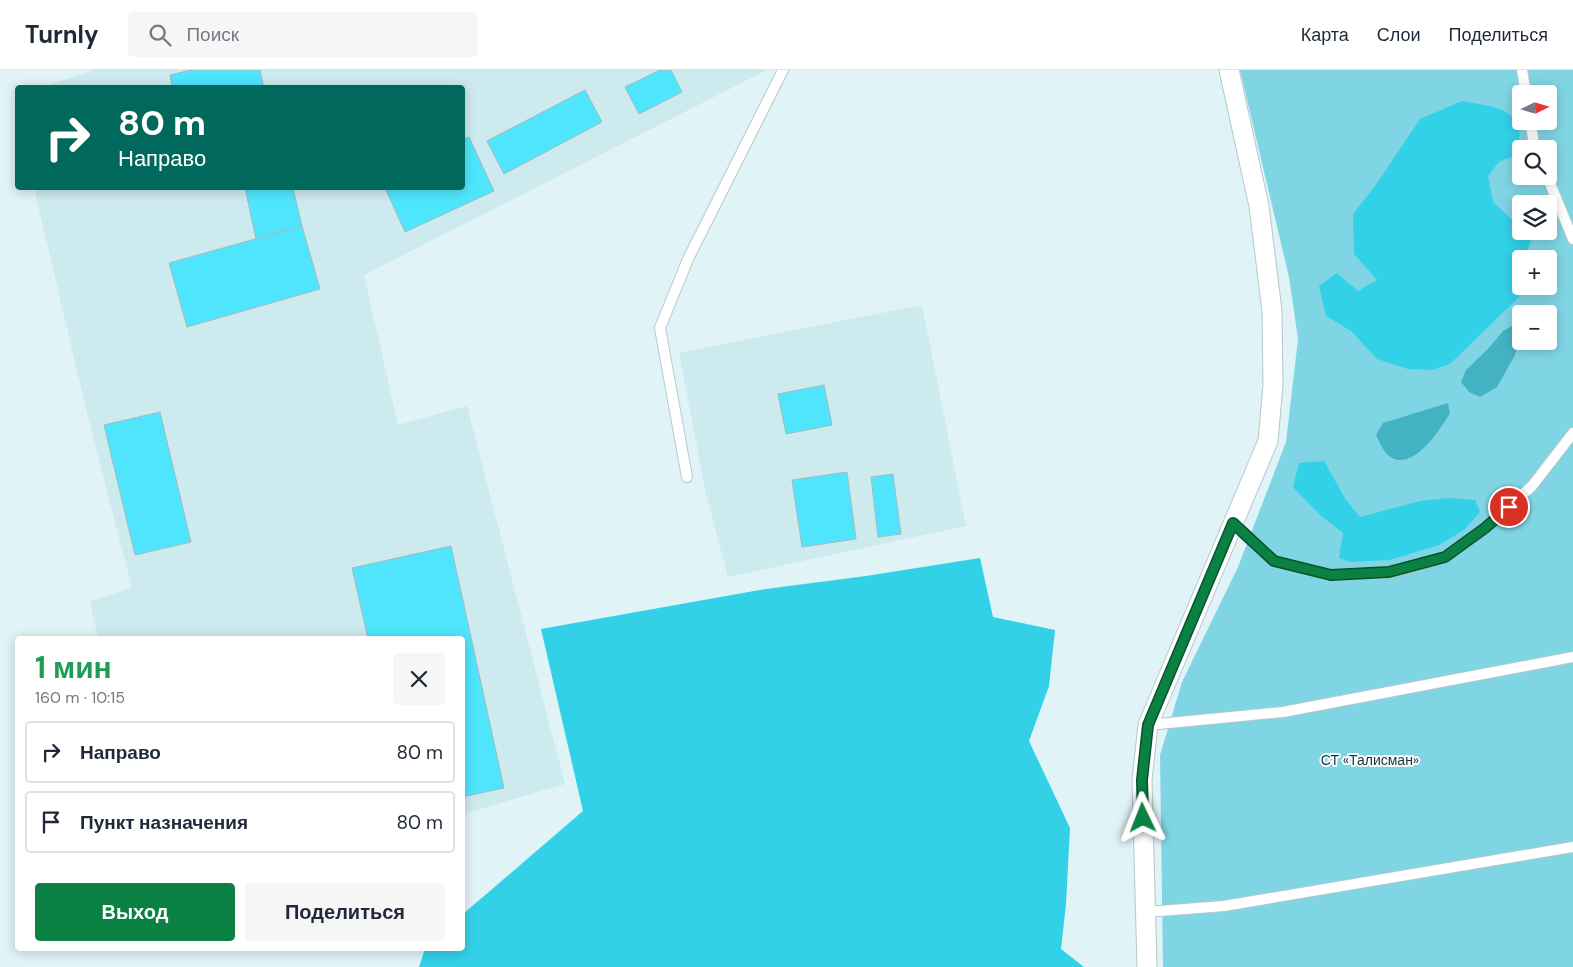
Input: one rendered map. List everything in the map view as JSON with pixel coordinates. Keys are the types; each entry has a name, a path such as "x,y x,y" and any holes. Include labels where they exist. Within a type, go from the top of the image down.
{"street":[{"path":"1147,967 1142,780 1148,725 1268,441 1273,385 1272,311 1259,206 1229,70"}],"lane":[{"path":"687,477 660,328 688,259 783,70"},
{"path":"1522,70 1524,85"},
{"path":"1551,185 1573,239"},
{"path":"1233,523 1274,561 1331,575 1389,572 1445,557 1485,528 1532,486 1573,433"},
{"path":"1148,725 1284,712 1573,657"},
{"path":"1146,912 1224,906 1573,847"}],"shaded area":[{"path":"95,70 767,70 364,275 398,425 467,406 565,784 465,813 465,636 97,636 90,601 132,588 86,409 34,190 465,190 465,85 49,85"},
{"path":"1462,101 1496,108 1511,116 1512,130 1519,130 1519,140 1512,140 1512,157 1499,162 1488,176 1493,202 1512,220 1512,240 1531,240 1527,250 1512,250 1512,295 1519,295 1519,297 1450,364 1432,370 1408,369 1377,359 1351,331 1326,316 1319,286 1337,273 1358,291 1377,280 1354,254 1353,214 1375,186 1420,119"},
{"path":"922,305 966,526 728,577 706,494 679,353"},
{"path":"1512,326 1512,350 1517,350 1497,387 1480,397 1469,392 1461,382 1466,370 1503,331"},
{"path":"1448,403 1450,413 1423,449 1414,456 1404,460 1395,459 1386,453 1376,435 1383,423"},
{"path":"1324,461 1346,500 1360,517 1420,501 1448,498 1475,500 1480,512 1464,530 1439,545 1390,560 1351,562 1339,558 1343,533 1320,515 1293,487 1299,463"},
{"path":"980,558 993,617 1055,630 1049,686 1029,741 1070,828 1066,904 1061,949 1084,967 419,967 424,951 465,951 465,912 583,811 541,629 766,589"}],"green space":[{"name":"СТ «Талисман»","path":"1240,70 1573,70 1573,967 1163,967 1160,755 1182,682 1238,567 1286,442 1298,339 1289,277"}],"building":[{"path":"191,70 260,70 263,85 172,85 170,75"},
{"path":"660,70 671,70 682,92 639,114 625,87"},
{"path":"585,90 602,122 504,174 487,141"},
{"path":"469,137 494,191 405,232 386,190 465,190 465,139"},
{"path":"245,190 293,190 302,226 256,239"},
{"path":"302,226 320,289 187,327 169,263"},
{"path":"824,385 832,425 786,434 778,394"},
{"path":"160,412 191,542 135,555 104,425"},
{"path":"847,472 856,539 802,547 792,480"},
{"path":"893,474 901,534 878,537 871,477"},
{"path":"451,546 504,788 465,796 465,636 367,636 352,568"}],"route":[{"path":"1143,818 1142,780 1148,725 1233,523 1274,561 1331,575 1389,572 1445,557 1485,528 1509,507"}]}
